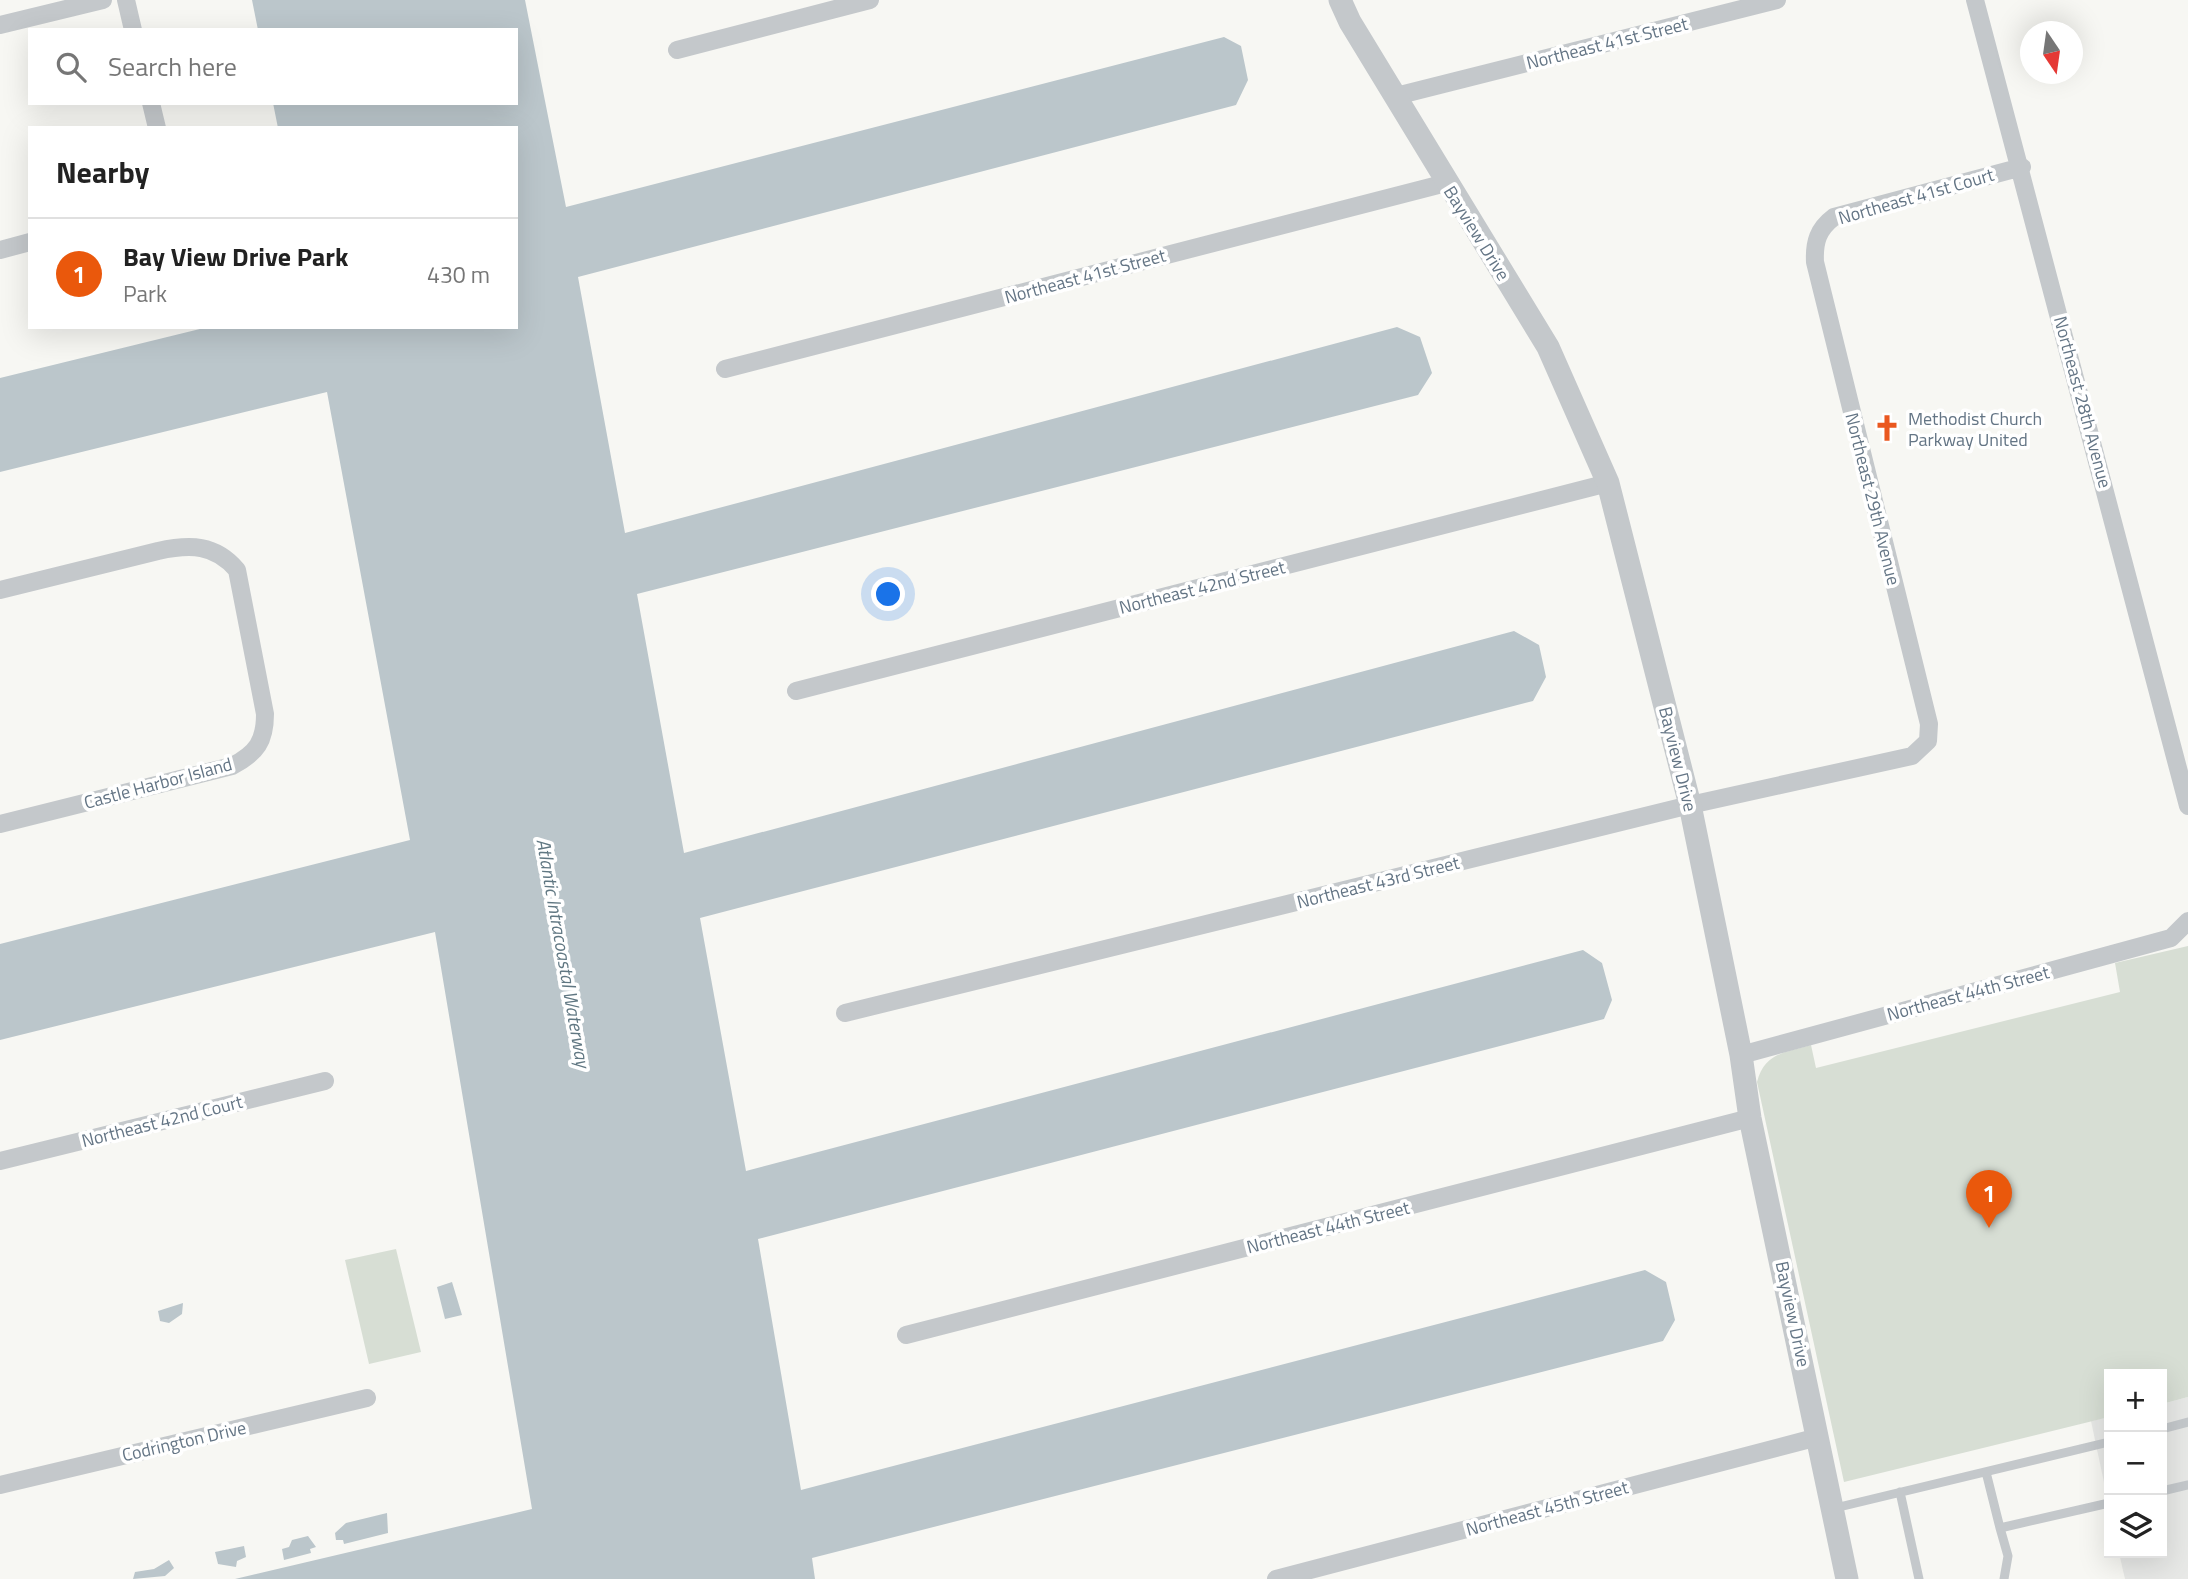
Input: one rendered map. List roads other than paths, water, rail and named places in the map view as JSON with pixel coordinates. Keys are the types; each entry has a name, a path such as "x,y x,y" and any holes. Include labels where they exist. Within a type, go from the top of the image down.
{"street":[{"path":"0,25 103,0"},
{"path":"126,0 133,28"},
{"path":"677,50 870,0"},
{"name":"Bayview Drive","path":"1340,0 1350,22 1446,183 1548,347 1608,483 1690,805 1741,1055 1751,1118 1847,1579"},
{"name":"Northeast 41st Street","path":"1396,96 1777,0"},
{"name":"Northeast 28th Avenue","path":"1975,0 2022,167 2188,806"},
{"path":"151,105 156,126"},
{"name":"Northeast 41st Court","path":"1817,236 1824,225 1835,217 2022,167"},
{"name":"Northeast 41st Street","path":"725,369 1446,183"},
{"name":"Northeast 29th Avenue","path":"1817,236 1815,262 1929,724 1928,741 1912,756"},
{"path":"0,250 28,243"},
{"name":"Northeast 42nd Street","path":"796,691 1608,483"},
{"name":"Castle Harbor Island","path":"0,590 169,548 206,547 226,556 237,570 265,714 265,736 252,755 232,766 0,824"},
{"name":"Northeast 43rd Street","path":"845,1013 1690,805 1912,756"},
{"name":"Northeast 44th Street","path":"1741,1055 2171,938 2188,921"},
{"name":"Northeast 42nd Court","path":"0,1161 325,1081"},
{"name":"Northeast 44th Street","path":"906,1335 1751,1118"},
{"name":"Codrington Drive","path":"0,1485 367,1398"},
{"name":"Northeast 45th Street","path":"1276,1579 1818,1437"}],"lane":[{"path":"2167,1428 2188,1422"},
{"path":"1833,1509 2104,1443"},
{"path":"1986,1472 2008,1556 2004,1579"},
{"path":"2167,1490 2188,1485"},
{"path":"1900,1492 1919,1579"},
{"path":"2000,1528 2104,1504"}],"water":[{"name":"Atlantic Intracoastal Waterway","path":"252,0 525,0 566,207 1224,37 1241,46 1248,80 1236,105 578,277 625,533 1397,327 1420,337 1432,373 1418,395 637,594 684,853 1514,631 1539,645 1546,677 1533,701 700,918 746,1171 1583,950 1602,963 1612,1000 1604,1019 758,1239 801,1490 1645,1270 1666,1282 1675,1320 1663,1341 812,1558 815,1579 235,1579 532,1509 435,932 0,1040 0,944 410,840 327,392 0,472 0,378 200,329 518,329 518,126 278,126 273,105 518,105 518,28 258,28"},
{"path":"452,1282 462,1315 445,1319 437,1287"},
{"path":"183,1303 182,1314 169,1323 160,1321 158,1311"},
{"path":"387,1513 388,1533 344,1544 343,1540 336,1540 335,1533 346,1523"},
{"path":"308,1536 316,1547 310,1549 311,1553 284,1560 282,1549 289,1547 292,1540"},
{"path":"244,1546 246,1557 237,1561 236,1567 218,1564 215,1552"},
{"path":"169,1560 174,1568 165,1576 133,1579 135,1572 154,1569"}],"place":[{"name":"Methodist Church Parkway United","path":"1887,428"},
{"name":"Bay View Drive Park","path":"1989,1228"}]}
